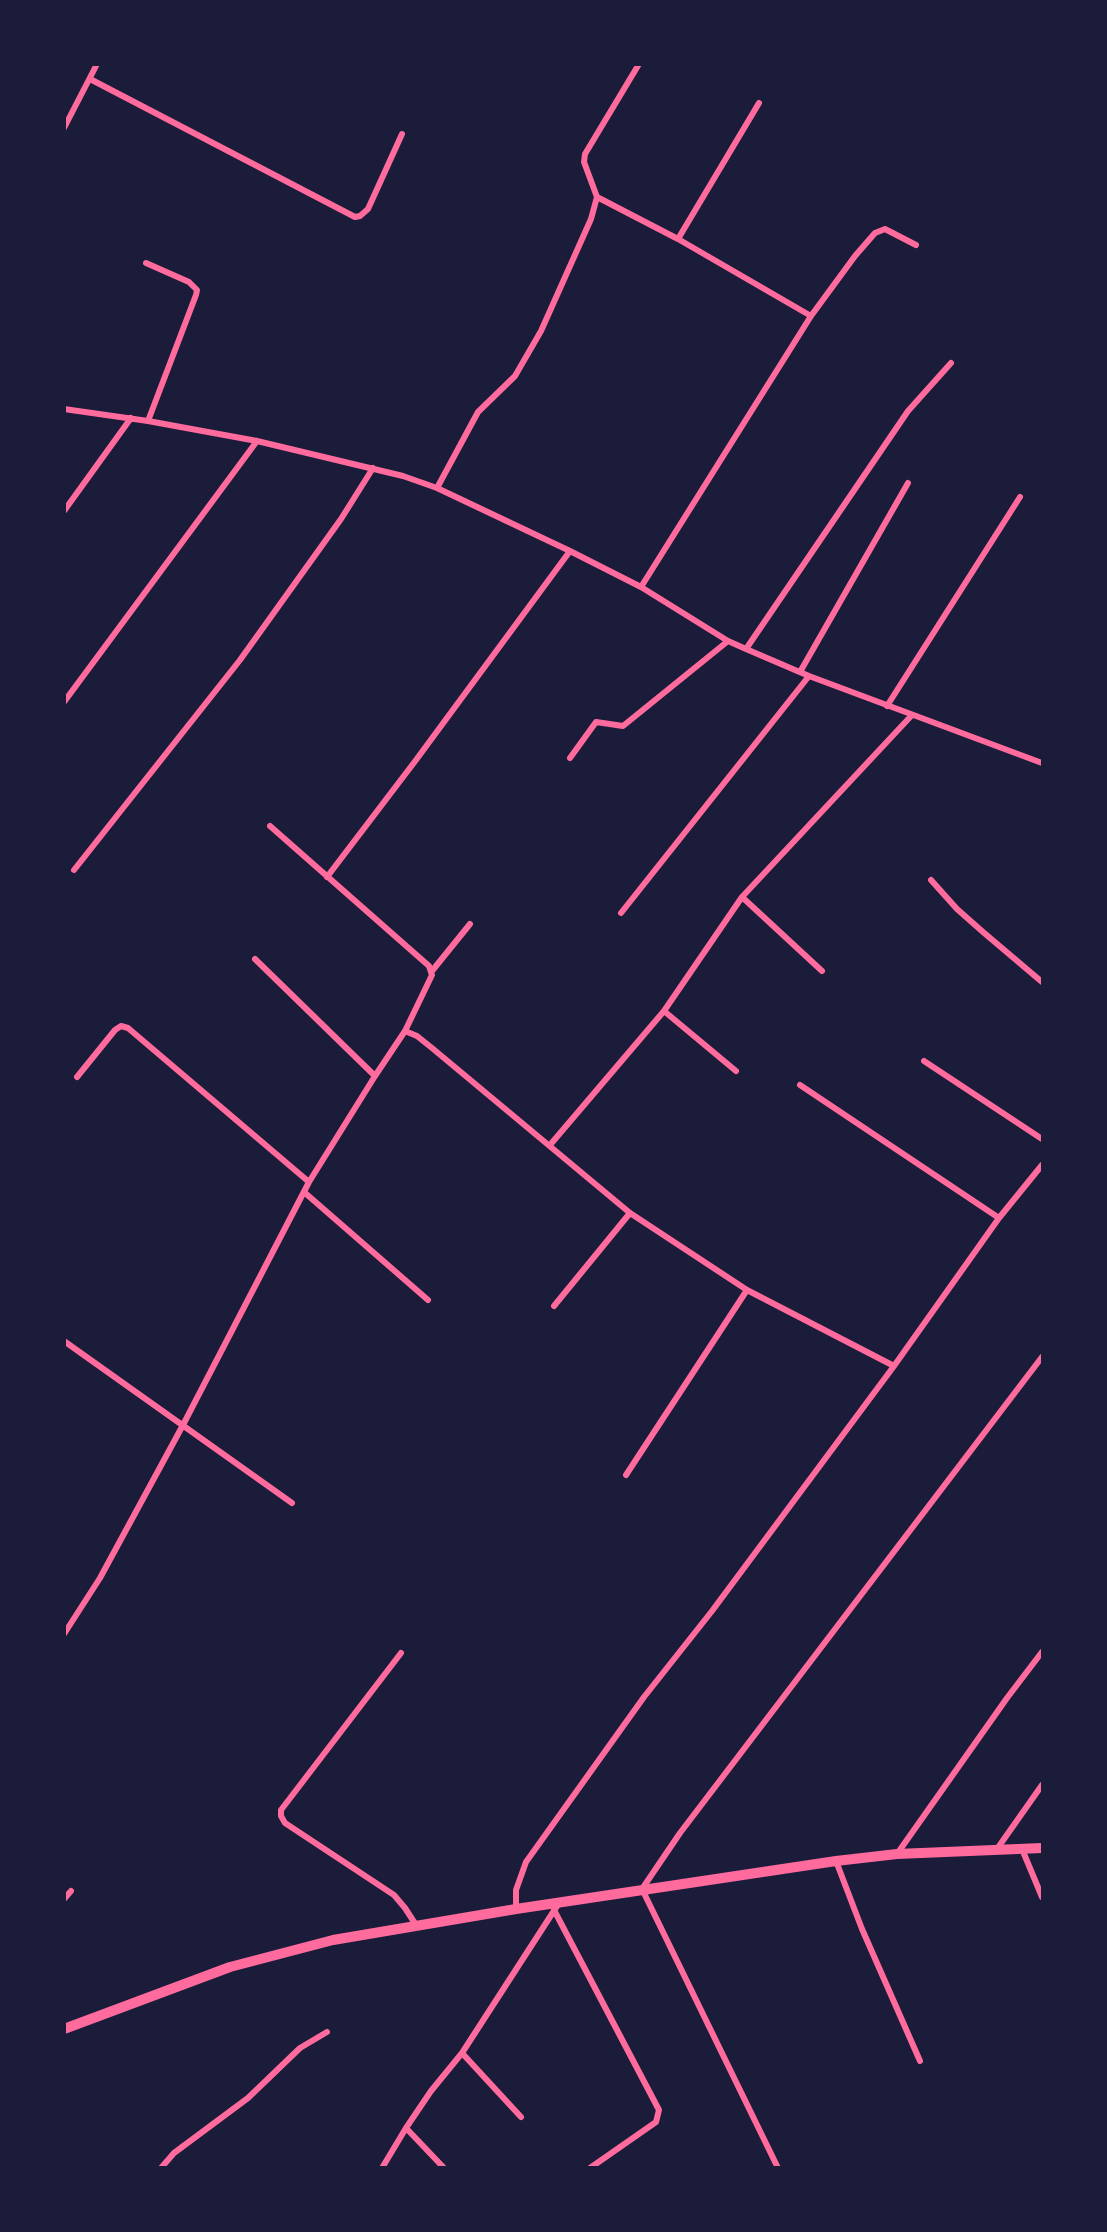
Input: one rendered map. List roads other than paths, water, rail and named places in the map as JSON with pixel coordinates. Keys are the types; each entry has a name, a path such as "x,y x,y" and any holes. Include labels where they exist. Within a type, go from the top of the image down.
{"street":[{"path":"64,128 97,64"},
{"path":"437,488 478,412 504,388 525,362 541,331 580,246 597,197 584,162 585,154 639,64"},
{"path":"90,79 355,217 360,216 368,208 402,134"},
{"path":"678,239 759,103"},
{"path":"597,197 678,239 811,316"},
{"path":"641,587 811,316 855,256 874,233 885,229 916,245"},
{"path":"146,263 189,282 196,290 148,421"},
{"path":"746,649 908,411 951,363"},
{"path":"64,409 131,418 257,441 373,468 437,488 570,550 641,587 728,641 809,676 1042,764"},
{"path":"64,511 131,418"},
{"path":"64,702 257,441"},
{"path":"74,870 240,660 341,519 373,468"},
{"path":"800,672 908,483"},
{"path":"887,706 1020,497"},
{"path":"327,877 570,550"},
{"path":"570,758 596,722 622,726 728,641"},
{"path":"621,913 809,676"},
{"path":"550,1145 664,1011 742,897 912,715"},
{"path":"270,826 432,971"},
{"path":"931,880 957,909 1042,982"},
{"path":"742,897 822,971"},
{"path":"64,1634 100,1578 183,1425 309,1182 405,1031 432,971 470,924"},
{"path":"255,959 375,1076"},
{"path":"664,1011 736,1071"},
{"path":"77,1077 116,1030 121,1026 128,1028 309,1182"},
{"path":"405,1031 417,1036 432,1048 630,1213 747,1290 894,1366"},
{"path":"924,1061 1042,1139"},
{"path":"800,1085 999,1218"},
{"path":"516,1909 516,1890 526,1862 644,1697 712,1611 894,1366 999,1218 1042,1165"},
{"path":"304,1192 428,1300"},
{"path":"554,1306 630,1213"},
{"path":"626,1475 747,1290"},
{"path":"64,1341 292,1503"},
{"path":"642,1890 680,1833 1042,1357"},
{"path":"897,1854 1042,1652"},
{"path":"401,1653 281,1810 281,1816 285,1822 394,1895 416,1925"},
{"path":"997,1849 1042,1785"},
{"path":"64,2029 241,1964 333,1940 516,1909 557,1907 642,1890 836,1861 897,1854 1042,1848"},
{"path":"1022,1849 1042,1897"},
{"path":"836,1861 862,1929 920,2061"},
{"path":"642,1890 778,2168"},
{"path":"64,1899 71,1891"},
{"path":"382,2168 431,2091 462,2053 557,1907"},
{"path":"557,1907 659,2110 656,2122 590,2168"},
{"path":"161,2168 174,2153 248,2098 300,2048 327,2032"},
{"path":"462,2053 520,2117"},
{"path":"406,2128 444,2168"}]}
